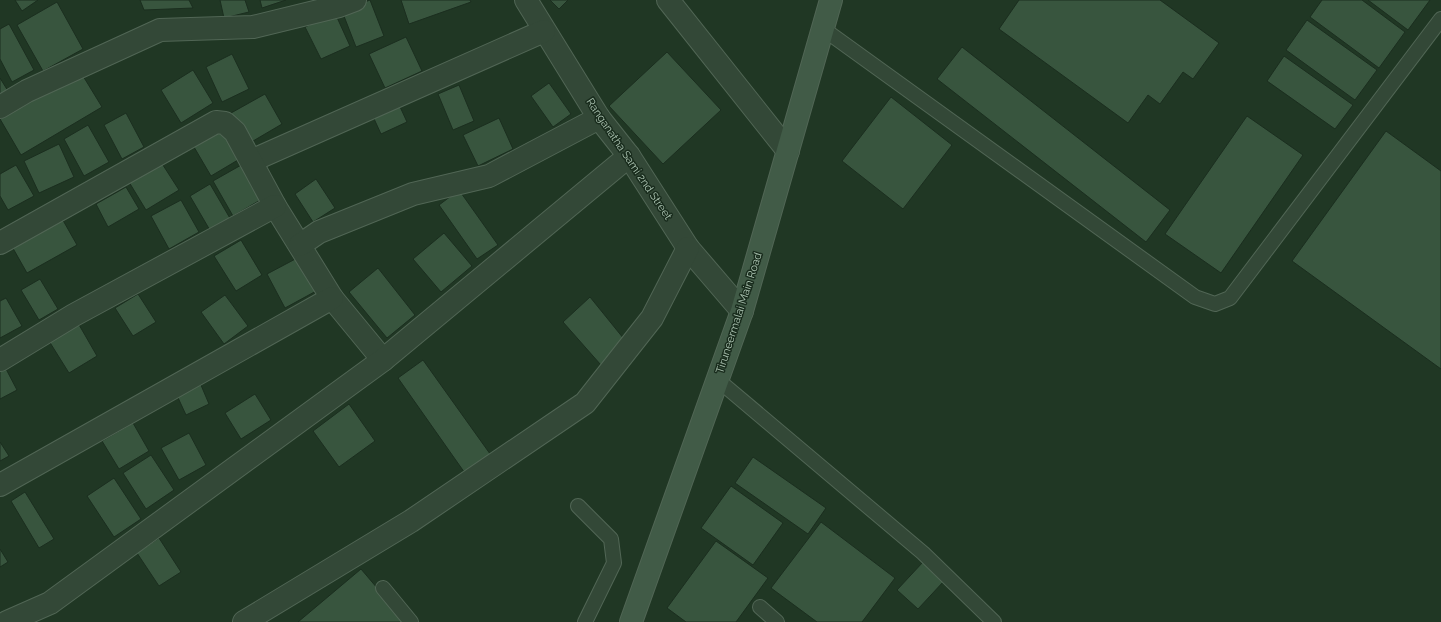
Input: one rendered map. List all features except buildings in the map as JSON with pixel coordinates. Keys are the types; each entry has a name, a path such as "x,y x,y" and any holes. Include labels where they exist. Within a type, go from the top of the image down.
{"main road":[{"name":"Tiruneermalai Main Road","path":"631,622 742,311 822,28 832,0"}],"street":[{"path":"0,107 27,91 160,30 253,27 339,6 355,0"},
{"name":"Ranganatha Sami 2nd Street","path":"526,0 599,118 629,156 688,248 742,311"},
{"path":"668,0 788,151"},
{"path":"252,161 544,31"},
{"path":"300,245 318,232 412,194 489,176 599,118"},
{"path":"0,243 216,122 224,122 235,132 275,206 332,298 383,360"},
{"path":"7,622 50,603 383,360 629,156"},
{"path":"0,360 74,315 275,206"},
{"path":"244,622 410,521 585,403 652,318 688,248"},
{"path":"0,485 332,298"}],"lane":[{"path":"822,28 1195,297 1215,304 1230,298 1441,19"},
{"path":"718,380 922,553 994,622"},
{"path":"578,506 611,539 614,553 614,562 585,622"},
{"path":"383,588 411,622"},
{"path":"760,607 777,622"}]}
